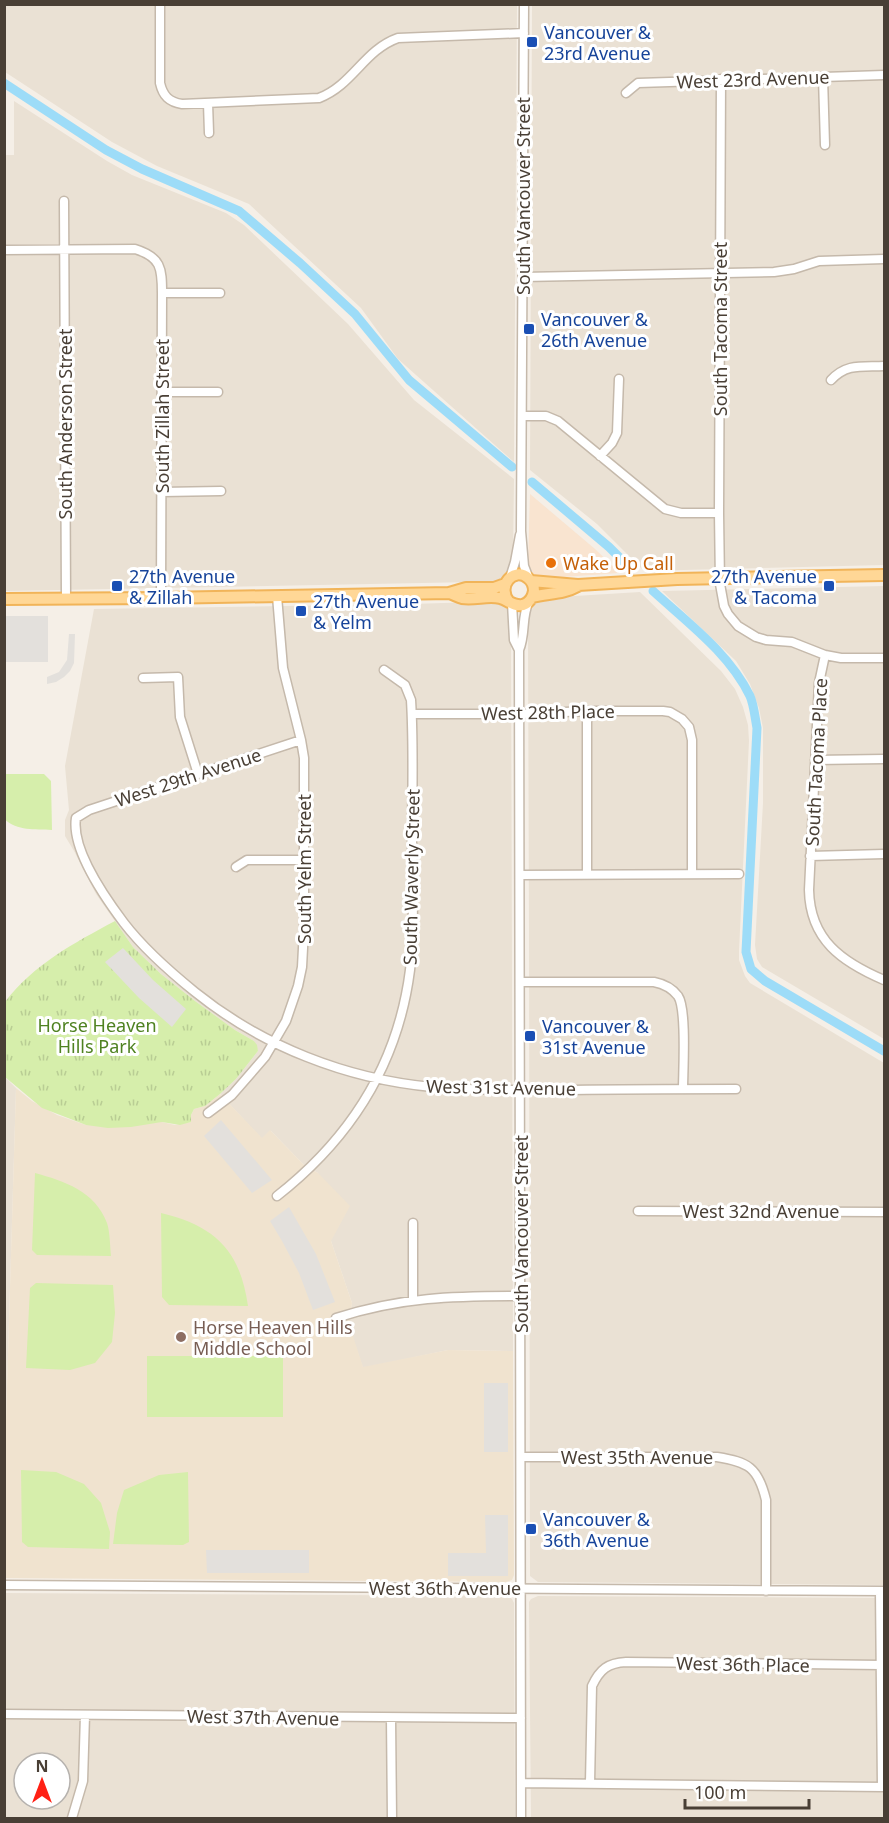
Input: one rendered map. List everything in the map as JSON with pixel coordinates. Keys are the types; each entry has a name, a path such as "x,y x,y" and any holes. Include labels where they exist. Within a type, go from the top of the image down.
{"main road":[{"path":"4,599 449,593 466,588 494,588 520,575 530,580 578,585 720,578 885,575"},
{"path":"530,580 534,587 531,599"},
{"path":"507,581 503,592 510,603"},
{"path":"449,593 462,598 499,598 519,605 546,593 568,591 578,585"}],"street":[{"path":"160,4 160,83 167,99 182,104 320,98 338,90 379,48 398,38 524,33"},
{"name":"South Vancouver Street","path":"524,4 521,531 524,566 530,580"},
{"name":"West 23rd Avenue","path":"626,93 638,83 885,75"},
{"path":"823,77 825,145"},
{"name":"South Tacoma Street","path":"720,578 721,80"},
{"path":"208,103 209,132"},
{"name":"South Anderson Street","path":"64,201 66,599"},
{"name":"South Zillah Street","path":"64,250 135,249 145,252 158,263 162,280 161,598"},
{"path":"4,250 64,250"},
{"path":"523,277 774,272 794,269 819,261 885,259"},
{"path":"162,293 220,293"},
{"path":"831,380 839,372 850,367 885,366"},
{"path":"600,456 612,443 617,433 619,379"},
{"path":"162,392 218,392"},
{"path":"522,416 546,416 558,421 665,509 681,513 720,513"},
{"path":"162,492 220,491"},
{"name":"South Vancouver Street","path":"507,581 515,562 521,531"},
{"name":"South Tacoma Place","path":"720,578 724,606 733,620 746,632 766,640 792,642 825,655 819,677 810,856 811,915 824,940 837,953 885,981"},
{"name":"South Yelm Street","path":"208,1113 242,1086 265,1057 292,1005 302,967 304,765 301,740 283,668 277,596"},
{"name":"South Vancouver Street","path":"521,1818 519,650 523,640 524,613 531,599"},
{"name":"South Vancouver Street","path":"510,603 514,640 519,650"},
{"path":"825,655 841,658 885,658"},
{"name":"South Waverly Street","path":"277,1196 310,1169 342,1134 377,1078 398,1028 407,990 412,930 411,700 405,685 384,670"},
{"path":"143,678 178,677 180,717 198,774"},
{"path":"587,711 587,874"},
{"name":"West 28th Place","path":"412,714 670,712 682,719 689,728 692,740 692,874"},
{"name":"West 29th Avenue","path":"274,1042 246,1028 207,1002 148,951 117,913 94,877 75,826 76,818 89,810 301,740"},
{"path":"815,760 885,759"},
{"path":"810,856 885,854"},
{"path":"236,867 247,860 304,860"},
{"path":"520,875 739,874"},
{"path":"521,982 654,982 669,987 679,997 683,1010 683,1089"},
{"name":"West 31st Avenue","path":"274,1042 323,1063 377,1078 430,1087 521,1090 736,1089"},
{"name":"West 32nd Avenue","path":"638,1211 885,1212"},
{"path":"413,1223 413,1299"},
{"path":"336,1318 360,1310 413,1299 521,1296"},
{"name":"West 35th Avenue","path":"521,1457 717,1457 741,1462 751,1467 763,1486 766,1500 766,1591"},
{"name":"West 36th Avenue","path":"4,1585 882,1591"},
{"path":"521,1783 883,1787 882,1591"},
{"name":"West 36th Place","path":"590,1783 592,1686 597,1675 617,1663 881,1665"},
{"name":"West 37th Avenue","path":"4,1714 521,1718"},
{"path":"72,1818 83,1781 85,1715"},
{"path":"391,1718 392,1818"}],"shaded area":[{"path":"4,5 517,5 514,462 398,359 361,308 249,204 157,166 112,142 5,72"},
{"path":"532,5 884,5 884,565 644,571 597,524 530,470"},
{"path":"14,101 132,175 226,213 244,225 348,324 414,400 514,479 513,560 507,574 494,584 474,582 5,591 4,155 14,155"},
{"path":"530,494 620,573 563,577 552,581 537,579 531,573 528,562"},
{"path":"884,586 884,1039 762,967 757,959 755,945 763,803 763,728 759,708 750,684 736,661 662,591"},
{"path":"640,592 721,671 735,689 748,725 739,951 739,960 745,976 750,983 884,1063 884,1585 538,1582 530,1576 528,611 542,598"},
{"path":"485,600 502,603 511,615 513,1351 448,1350 363,1368 348,1324 352,1303 331,1241 318,1173 303,1164 271,1131 262,1139 220,1094 236,1079 258,1051 254,1041 235,1030 161,974 133,947 96,894 65,836 65,820 69,810 65,766 94,609 411,604"},
{"path":"4,616 48,616 48,662 5,662"},
{"path":"69,634 75,634 74,663 64,677 47,684 47,677 59,672 67,660"},
{"path":"123,948 153,980 186,1009 172,1027 139,998 105,962"},
{"path":"5,1077 16,1088 5,1454"},
{"name":"Horse Heaven Hills Middle School","path":"16,1088 32,1101 57,1115 86,1125 162,1122 175,1125 191,1122 194,1109 205,1106 220,1094 262,1138 270,1130 303,1164 318,1173 350,1206 331,1241 352,1303 349,1324 363,1367 448,1350 513,1351 514,1575 512,1580 506,1582 5,1578 5,1454"},
{"path":"221,1120 272,1180 252,1193 204,1136"},
{"path":"289,1207 316,1254 335,1302 313,1310 299,1273 270,1221"},
{"path":"484,1383 508,1383 508,1452 484,1452"},
{"path":"485,1515 508,1515 508,1576 448,1576 448,1553 486,1553"},
{"path":"206,1550 309,1550 309,1573 207,1573"},
{"path":"4,1593 508,1596 514,1603 515,1818 5,1818"},
{"path":"538,1596 884,1598 884,1818 531,1818 529,1602"}],"green space":[{"path":"5,774 44,774 51,781 52,830 15,826 4,819"},
{"name":"Horse Heaven Hills Park","path":"115,921 133,947 161,974 257,1045 258,1051 236,1079 205,1106 194,1109 191,1122 180,1125 162,1122 108,1128 86,1125 42,1108 5,1077 5,1002 42,965 70,946"},
{"path":"121,1017 131,1026 111,1048 101,1039"},
{"path":"135,1029 145,1038 124,1060 114,1051"},
{"path":"35,1173 77,1189 95,1203 107,1223 111,1256 37,1255 32,1250"},
{"path":"161,1213 196,1225 222,1243 239,1270 248,1306 169,1305 162,1297"},
{"path":"36,1283 113,1285 115,1313 112,1342 95,1363 70,1370 26,1368 30,1288"},
{"path":"147,1356 283,1356 283,1417 147,1417"},
{"path":"21,1470 56,1472 84,1484 101,1503 110,1532 109,1549 28,1547 22,1542"},
{"path":"188,1472 189,1542 183,1545 113,1544 117,1513 124,1490 159,1475"}],"waterway":[{"path":"4,83 106,150 142,169 239,211 355,314 409,380 512,467"},
{"path":"532,482 609,547 631,569"},
{"path":"653,591 719,652 741,680 752,703 757,728 746,952 751,969 765,981 884,1051"}],"place":[{"name":"Vancouver & 23rd Avenue","path":"532,42"},
{"name":"Vancouver & 26th Avenue","path":"529,329"},
{"name":"Wake Up Call","path":"551,563"},
{"name":"27th Avenue & Zillah","path":"117,586"},
{"name":"27th Avenue & Tacoma","path":"829,586"},
{"name":"27th Avenue & Yelm","path":"301,611"},
{"name":"Vancouver & 31st Avenue","path":"530,1036"},
{"name":"Horse Heaven Hills Middle School","path":"181,1337"},
{"name":"Vancouver & 36th Avenue","path":"531,1529"}]}
